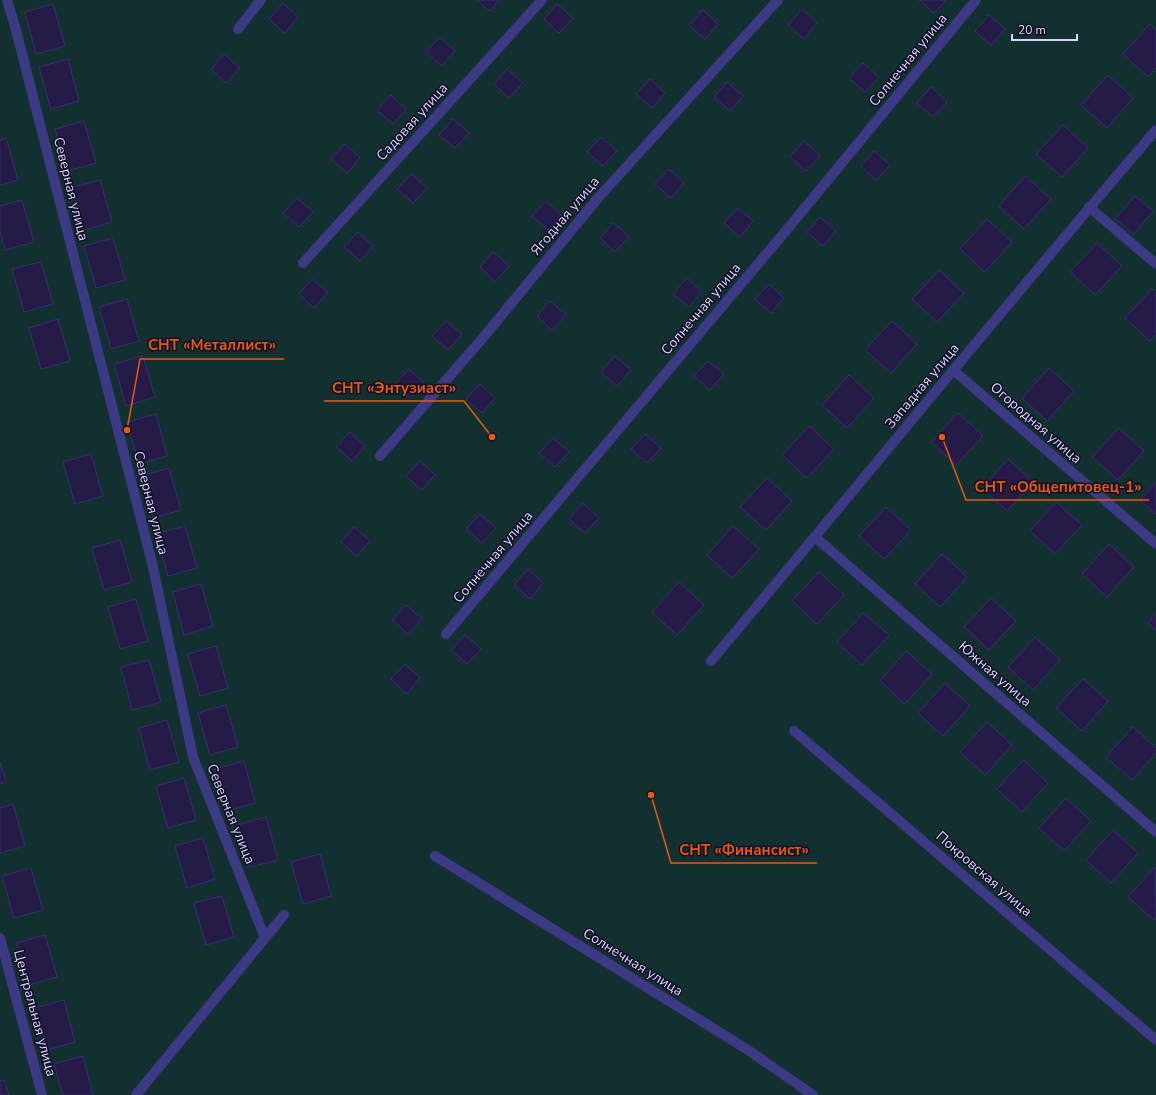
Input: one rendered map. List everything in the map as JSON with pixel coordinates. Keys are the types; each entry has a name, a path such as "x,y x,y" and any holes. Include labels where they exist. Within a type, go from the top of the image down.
{"street":[{"name":"Северная улица","path":"7,0 153,567 193,757 265,938"},
{"path":"238,29 261,0"},
{"name":"Садовая улица","path":"303,263 542,0"},
{"name":"Ягодная улица","path":"380,456 482,339 598,198 778,0"},
{"name":"Солнечная улица","path":"446,634 785,232 976,0"},
{"name":"Западная улица","path":"711,661 1089,207 1156,130"},
{"path":"1089,207 1156,264"},
{"name":"Огородная улица","path":"953,370 1156,544"},
{"name":"Южная улица","path":"815,537 1156,832"},
{"name":"Покровская улица","path":"794,730 1156,1040"},
{"name":"Солнечная улица","path":"435,856 748,1050 813,1095"},
{"path":"136,1095 284,915"},
{"name":"Центральная улица","path":"0,938 42,1095"}],"green space":[{"path":"0,0 1156,0 1156,1095 0,1095"}],"building":[{"path":"477,0 499,0 490,11"},
{"path":"919,0 946,0 934,13"},
{"path":"283,3 298,17 285,33 269,19"},
{"path":"53,4 65,46 36,54 25,12"},
{"path":"557,4 573,18 559,33 544,19"},
{"path":"802,9 817,23 804,39 788,25"},
{"path":"703,10 718,24 705,39 689,25"},
{"path":"989,15 1005,29 991,45 975,31"},
{"path":"1150,24 1156,30 1156,68 1148,77 1123,54"},
{"path":"440,37 455,51 442,66 426,52"},
{"path":"224,54 240,68 226,83 211,69"},
{"path":"68,59 79,101 51,109 39,67"},
{"path":"863,63 879,77 865,92 849,78"},
{"path":"507,69 523,83 509,98 494,84"},
{"path":"1108,75 1133,98 1107,128 1081,105"},
{"path":"650,79 665,93 652,108 636,94"},
{"path":"727,82 743,96 730,111 714,97"},
{"path":"931,87 947,102 933,117 917,103"},
{"path":"391,95 406,109 393,124 377,110"},
{"path":"453,119 469,133 455,148 439,135"},
{"path":"84,121 96,163 67,171 55,129"},
{"path":"1063,125 1088,148 1062,177 1036,154"},
{"path":"601,137 617,151 603,166 587,152"},
{"path":"6,138 18,180 0,185 0,140"},
{"path":"804,141 820,156 806,171 790,157"},
{"path":"345,144 360,158 347,173 331,159"},
{"path":"874,151 890,165 876,180 861,166"},
{"path":"669,169 684,183 671,198 655,184"},
{"path":"411,174 427,188 413,203 397,189"},
{"path":"1025,176 1051,199 1024,229 999,206"},
{"path":"100,180 112,222 84,230 71,188"},
{"path":"1135,196 1153,211 1134,234 1115,219"},
{"path":"297,198 313,212 299,227 283,213"},
{"path":"22,200 34,242 5,250 0,231 0,206"},
{"path":"546,201 561,215 548,230 532,216"},
{"path":"737,208 753,221 740,237 724,223"},
{"path":"820,217 836,231 823,246 807,232"},
{"path":"987,219 1012,242 985,272 960,249"},
{"path":"613,223 629,236 615,252 600,238"},
{"path":"358,232 373,246 360,261 344,247"},
{"path":"113,238 125,280 96,288 84,246"},
{"path":"1097,243 1122,266 1095,295 1070,272"},
{"path":"493,252 509,266 495,282 480,267"},
{"path":"41,262 53,304 24,312 12,269"},
{"path":"939,270 964,293 937,322 912,299"},
{"path":"687,278 702,292 689,307 673,294"},
{"path":"312,279 328,292 314,308 299,294"},
{"path":"769,284 784,298 771,313 755,299"},
{"path":"1152,289 1156,293 1156,335 1150,341 1125,318"},
{"path":"127,299 139,341 111,349 99,307"},
{"path":"550,301 566,315 552,330 537,316"},
{"path":"58,319 70,361 41,369 29,328"},
{"path":"446,321 462,334 448,350 432,336"},
{"path":"892,321 917,344 891,373 865,350"},
{"path":"143,356 155,397 126,406 114,364"},
{"path":"615,356 631,370 617,386 601,372"},
{"path":"708,361 724,374 710,390 694,376"},
{"path":"1049,368 1074,391 1047,421 1022,398"},
{"path":"409,369 424,383 411,398 395,384"},
{"path":"849,375 874,398 847,428 822,405"},
{"path":"480,384 495,398 482,413 466,399"},
{"path":"958,413 983,436 956,465 931,442"},
{"path":"156,414 167,456 139,464 127,422"},
{"path":"809,426 834,449 807,478 782,455"},
{"path":"1119,428 1144,451 1118,480 1092,457"},
{"path":"350,432 365,446 352,461 336,447"},
{"path":"645,434 661,448 647,463 631,449"},
{"path":"553,438 569,452 555,467 539,453"},
{"path":"91,454 103,496 75,504 63,462"},
{"path":"1008,459 1033,482 1007,511 982,488"},
{"path":"420,461 435,475 422,490 406,476"},
{"path":"169,468 181,510 153,518 141,476"},
{"path":"767,478 792,501 766,530 740,507"},
{"path":"1156,482 1156,514 1140,500"},
{"path":"1056,502 1082,525 1055,554 1030,531"},
{"path":"583,503 599,518 585,533 569,519"},
{"path":"886,507 911,530 884,559 859,536"},
{"path":"480,514 496,528 482,543 466,529"},
{"path":"185,526 197,568 168,576 156,534"},
{"path":"733,526 759,549 732,578 707,555"},
{"path":"354,527 370,541 357,556 341,542"},
{"path":"120,540 132,582 104,590 92,548"},
{"path":"1109,544 1134,567 1107,597 1082,574"},
{"path":"942,554 967,577 940,607 915,584"},
{"path":"528,569 543,583 530,599 514,585"},
{"path":"819,572 844,595 817,624 792,601"},
{"path":"679,582 704,605 677,635 652,612"},
{"path":"201,584 213,626 184,635 173,592"},
{"path":"991,598 1016,621 989,650 964,627"},
{"path":"136,599 148,641 120,649 108,607"},
{"path":"406,605 422,619 408,634 392,620"},
{"path":"863,613 889,635 862,665 837,642"},
{"path":"1156,614 1156,631 1148,623"},
{"path":"465,635 481,649 467,664 451,650"},
{"path":"1035,637 1060,660 1033,690 1008,667"},
{"path":"216,646 228,688 200,696 188,654"},
{"path":"906,651 932,674 905,704 880,681"},
{"path":"149,660 161,702 132,710 121,667"},
{"path":"405,664 420,678 407,694 391,679"},
{"path":"1083,679 1108,701 1082,731 1056,708"},
{"path":"945,683 970,706 943,736 918,713"},
{"path":"226,705 238,747 210,755 198,713"},
{"path":"167,720 179,762 150,770 139,728"},
{"path":"987,722 1012,745 985,775 960,752"},
{"path":"1133,727 1156,748 1156,753 1132,780 1106,757"},
{"path":"1023,760 1048,783 1022,812 997,789"},
{"path":"244,761 255,803 227,811 215,769"},
{"path":"0,762 6,782 0,783"},
{"path":"184,778 196,820 168,828 156,786"},
{"path":"1066,798 1091,821 1064,851 1039,828"},
{"path":"13,804 25,846 0,853 0,808"},
{"path":"266,817 278,860 250,867 238,825"},
{"path":"1113,830 1138,853 1111,883 1086,860"},
{"path":"203,838 215,879 187,888 175,846"},
{"path":"320,854 331,896 303,904 291,862"},
{"path":"1155,867 1156,917 1154,920 1128,897"},
{"path":"31,868 43,910 14,918 2,876"},
{"path":"222,896 234,937 206,945 194,903"},
{"path":"45,935 57,977 28,985 17,943"},
{"path":"64,1000 75,1042 47,1050 35,1008"},
{"path":"83,1056 93,1095 63,1095 54,1064"},
{"path":"4,1080 9,1095 0,1095 0,1081"}],"place":[{"name":"СНТ «Металлист»","path":"127,430"},
{"name":"СНТ «Энтузиаст»","path":"492,437"},
{"name":"СНТ «Общепитовец-1»","path":"942,437"},
{"name":"СНТ «Финансист»","path":"651,795"}]}
